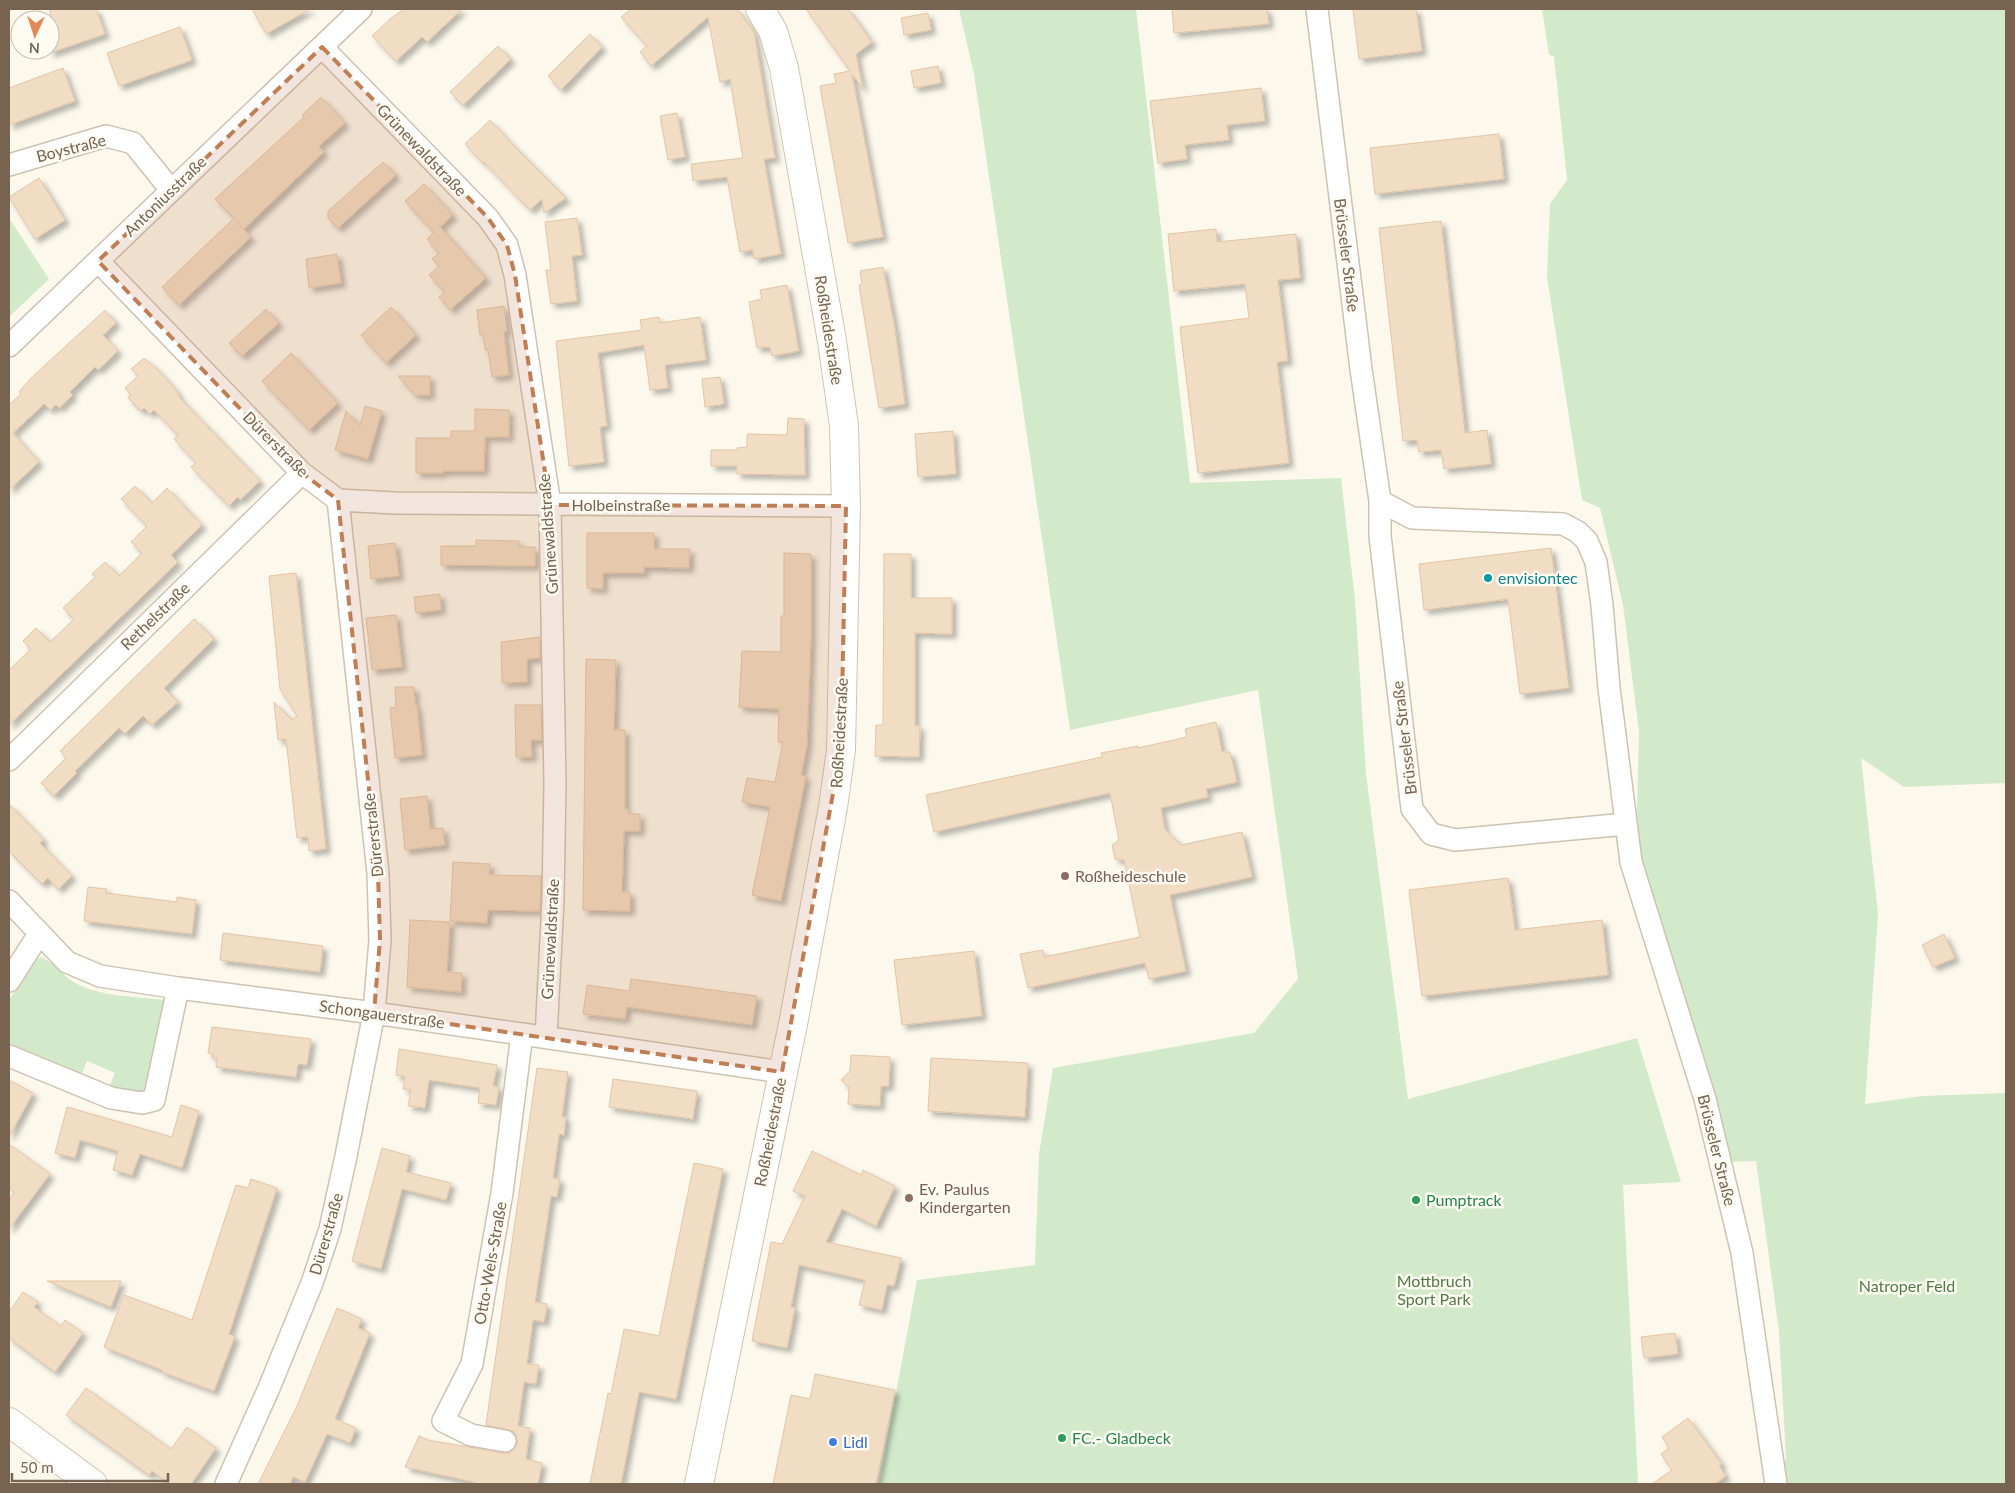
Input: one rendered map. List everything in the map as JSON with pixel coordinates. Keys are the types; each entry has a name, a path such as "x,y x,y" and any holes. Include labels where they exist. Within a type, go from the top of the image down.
{"street":[{"path":"322,47 362,9"},
{"name":"Roßheidestraße","path":"699,1484 832,817 841,750 846,506 844,426 832,341 784,68 773,31 760,9"},
{"name":"Brüsseler Straße","path":"1317,9 1361,369 1380,501 1380,536 1412,808 1431,834 1455,840 1626,824"},
{"name":"Antoniusstraße","path":"9,346 322,47"},
{"name":"Grünewaldstraße","path":"322,47 488,218 507,245 515,275 550,505 556,783 553,900 546,1037"},
{"name":"Boystraße","path":"9,165 106,136 133,143 171,190"},
{"name":"Dürerstraße","path":"98,261 302,473 338,500 378,873 380,940 374,1012 330,1229 312,1283 269,1388 226,1484"},
{"name":"Rethelstraße","path":"9,760 302,473"},
{"name":"Holbeinstraße","path":"338,500 395,504 846,506"},
{"name":"Brüsseler Straße","path":"1380,501 1412,518 1563,524 1578,532 1587,540 1596,562 1602,605 1609,688 1631,862 1705,1099 1742,1253 1776,1484"},
{"name":"Schongauerstraße","path":"9,901 67,962 100,976 178,988 374,1012 782,1072"},
{"path":"9,981 39,934"},
{"path":"9,1056 112,1098 142,1104 154,1100 178,988"},
{"name":"Otto-Wels-Straße","path":"505,1441 470,1435 443,1421 472,1364 502,1193 522,1034"},
{"path":"9,1422 92,1484"}],"highlighted area":[{"path":"322,47 488,218 507,245 515,275 550,505 846,506 841,750 782,1072 374,1013 380,940 378,873 338,500 302,473 98,261"}],"green space":[{"name":"Mottbruch Sport Park","path":"959,9 1136,9 1190,483 1341,478 1355,600 1366,774 1408,1099 1637,1038 1681,1182 1623,1185 1638,1484 879,1484 917,1280 1035,1265 1039,1154 1053,1068 1254,1033 1298,979 1258,690 1070,730 974,74"},
{"name":"Natroper Feld","path":"1542,9 2006,9 2006,783 1904,787 1861,758 1878,914 1865,1104 1923,1096 2006,1093 2006,1484 1773,1484 1772,1472 1786,1459 1779,1332 1756,1161 1729,1162 1636,846 1639,732 1623,605 1600,508 1582,500 1547,277 1550,204 1567,180 1554,56 1549,55"},
{"path":"9,218 49,279 9,317"},
{"path":"41,957 69,979 89,989 109,994 163,1000 165,1002 146,1088 139,1094 109,1087 115,1073 87,1061 81,1076 9,1045 9,1000 36,960"}],"building":[{"path":"96,9 105,34 60,50 60,10 50,10"},
{"path":"252,9 310,9 266,34"},
{"path":"404,9 462,9 427,42 422,37 396,61 372,36 391,18"},
{"path":"631,9 737,9 754,32 775,158 764,159 781,254 754,259 753,250 740,252 727,177 693,181 691,164 743,158 730,79 720,82 708,17 651,66 640,52 647,46 621,17"},
{"path":"806,9 848,9 872,42 856,54 863,89 852,74 883,237 848,243 820,86 836,83 834,74 850,71"},
{"path":"1172,9 1267,9 1269,24 1174,33"},
{"path":"1353,9 1416,9 1422,51 1359,59"},
{"path":"928,13 931,30 904,35 901,18"},
{"path":"180,27 192,60 119,86 107,53"},
{"path":"590,34 602,47 561,90 548,76"},
{"path":"498,46 511,59 463,105 450,92"},
{"path":"938,66 941,83 914,88 911,71"},
{"path":"63,68 75,101 9,125 9,88"},
{"path":"1261,88 1265,121 1227,125 1229,140 1185,145 1187,159 1158,163 1150,101"},
{"path":"321,97 345,123 319,146 324,152 244,229 237,222 251,237 179,305 162,287 234,218 215,199 304,117 302,115"},
{"path":"677,113 685,157 668,160 660,116"},
{"path":"490,120 566,198 544,213 542,199 530,210 483,163 465,144"},
{"path":"1499,134 1504,179 1375,194 1370,148"},
{"path":"383,162 396,175 338,228 328,218 328,211"},
{"path":"39,178 65,220 35,239 9,197"},
{"path":"424,184 453,215 440,227 486,278 450,310 439,297 445,292 429,275 439,266 432,259 439,253 427,239 434,232 405,201"},
{"path":"577,218 582,255 572,256 577,301 551,304 546,270 551,270 545,222"},
{"path":"1441,221 1465,433 1487,430 1491,464 1444,469 1441,450 1419,452 1417,440 1403,441 1379,228"},
{"path":"1216,229 1217,242 1296,234 1300,278 1278,280 1288,361 1277,362 1289,463 1198,473 1180,327 1249,318 1245,284 1174,291 1168,234"},
{"path":"337,254 341,283 309,288 306,259"},
{"path":"883,267 895,329 905,404 879,408 859,285 862,284 860,271"},
{"path":"787,285 799,351 772,356 770,347 757,348 749,302 762,299 760,290"},
{"path":"504,306 507,331 504,332 509,375 492,377 488,350 485,350 483,334 480,335 477,310"},
{"path":"391,307 416,335 386,363 361,335"},
{"path":"266,309 279,323 242,356 229,343"},
{"path":"105,310 116,323 103,335 118,351 98,370 95,367 70,392 73,395 59,408 56,405 50,410 44,404 13,433 39,462 9,490 9,405 21,394 19,392 31,378"},
{"path":"659,317 660,323 700,317 706,360 665,365 668,388 650,390 644,345 598,353 607,426 600,427 604,462 569,466 556,341 642,330 640,320"},
{"path":"291,353 338,403 309,430 262,381"},
{"path":"144,358 158,370 176,390 180,398 260,481 240,500 238,497 229,506 191,467 196,463 174,439 178,435 154,410 150,414 144,408 141,411 128,398 131,395 125,388 138,376 131,369"},
{"path":"398,376 430,376 430,395 415,395"},
{"path":"720,377 724,404 705,407 702,379"},
{"path":"365,406 382,411 368,459 335,450 346,411 360,426"},
{"path":"475,409 509,410 509,437 485,437 484,471 416,473 416,438 451,438 451,431 475,431"},
{"path":"788,418 804,419 805,475 737,474 737,466 711,466 711,450 737,450 737,448 747,447 747,434 787,435"},
{"path":"953,431 956,474 918,477 915,434"},
{"path":"135,486 152,503 167,488 202,525 171,555 178,562 9,725 9,670 31,649 23,641 36,628 50,642 74,619 63,608 95,577 92,574 105,562 119,576 142,553 131,542 147,526 121,499"},
{"path":"587,533 654,533 654,549 690,549 689,568 644,567 644,573 603,573 603,589 587,588"},
{"path":"476,540 519,541 519,547 535,547 535,566 441,565 441,546 476,546"},
{"path":"395,543 399,576 371,579 368,546"},
{"path":"1551,548 1569,688 1520,694 1508,599 1424,610 1419,564"},
{"path":"784,553 811,554 811,638 807,746 801,775 806,776 781,901 752,895 770,807 742,802 747,778 775,782 783,742 778,742 779,709 739,707 742,651 781,652 781,616 784,616"},
{"path":"884,554 911,554 911,598 952,598 952,634 915,633 915,726 920,726 919,757 875,756 876,725 883,725"},
{"path":"296,573 326,849 309,851 308,837 297,838 286,739 278,740 274,702 292,720 297,716 280,689 269,576"},
{"path":"440,594 441,610 416,613 414,597"},
{"path":"396,615 402,667 372,670 366,618"},
{"path":"194,619 214,639 164,688 178,702 152,725 143,716 125,734 119,728 75,771 77,773 54,796 41,783 66,758 60,751"},
{"path":"540,637 540,658 527,659 527,682 502,683 501,642"},
{"path":"586,659 616,660 614,730 625,730 625,809 628,809 628,814 640,814 640,831 624,831 622,892 630,892 630,911 583,910"},
{"path":"395,687 414,687 422,755 395,758 390,708 396,707"},
{"path":"515,705 541,705 542,740 531,740 532,757 516,757"},
{"path":"1216,722 1222,752 1230,752 1237,782 1206,789 1208,797 1161,808 1165,830 1181,845 1242,832 1252,877 1170,895 1186,971 1149,979 1145,963 1028,988 1020,954 1043,950 1044,957 1140,937 1124,860 1115,859 1112,845 1119,840 1110,793 934,832 926,795 1102,757 1101,753 1138,746 1138,748 1187,737 1185,729"},
{"path":"427,796 430,829 443,828 445,845 405,850 400,799"},
{"path":"9,804 44,840 40,843 72,876 58,889 48,878 42,884 9,851"},
{"path":"453,862 490,864 489,875 541,876 540,911 488,910 487,923 450,921"},
{"path":"1508,878 1515,930 1602,920 1608,975 1422,996 1409,890"},
{"path":"88,887 107,889 106,893 177,902 177,897 196,900 192,934 84,921"},
{"path":"410,920 450,922 447,972 462,973 461,992 407,987"},
{"path":"223,933 323,946 320,972 220,960"},
{"path":"1944,934 1955,958 1933,967 1922,945"},
{"path":"974,951 982,1016 902,1025 894,960"},
{"path":"631,979 757,996 752,1025 627,1007 625,1019 583,1014 587,985 629,991"},
{"path":"212,1027 311,1039 307,1065 298,1064 296,1077 216,1067 217,1058 212,1058 213,1054 208,1053"},
{"path":"399,1049 497,1065 493,1086 499,1087 496,1105 478,1103 480,1088 429,1080 425,1108 408,1106 411,1090 403,1089 405,1077 396,1075"},
{"path":"851,1055 890,1057 889,1086 881,1086 880,1106 848,1104 849,1087 841,1080 850,1071"},
{"path":"931,1058 1028,1063 1025,1117 928,1111"},
{"path":"537,1068 568,1072 562,1117 566,1117 564,1135 559,1134 553,1178 560,1179 557,1197 551,1196 535,1302 547,1304 546,1313 544,1322 533,1320 527,1364 539,1365 536,1384 524,1382 518,1426 530,1428 526,1459 542,1463 538,1484 474,1484 474,1482 405,1467 419,1436 428,1440 503,1453 510,1453 517,1444 517,1436 513,1431 486,1425"},
{"path":"613,1079 697,1091 693,1119 609,1107"},
{"path":"9,1080 33,1093 9,1137"},
{"path":"181,1105 199,1111 182,1168 140,1154 132,1175 113,1170 118,1151 80,1140 75,1158 55,1153 67,1107 172,1137"},
{"path":"9,1144 50,1174 9,1229 9,1200 14,1192 9,1188"},
{"path":"382,1148 410,1156 406,1172 451,1183 446,1200 402,1189 381,1269 352,1261"},
{"name":"Ev. Paulus Kindergarten","path":"812,1151 861,1175 863,1170 895,1186 876,1226 842,1209 826,1242 901,1258 894,1286 887,1285 882,1310 859,1305 865,1280 799,1265 791,1307 795,1308 787,1348 752,1341 771,1242 782,1244 805,1196 793,1191"},
{"path":"694,1163 723,1169 676,1399 639,1392 621,1484 590,1484 608,1393 611,1394 624,1329 659,1336"},
{"path":"251,1179 277,1188 229,1334 235,1336 214,1391 162,1372 162,1370 104,1347 124,1295 192,1320 236,1185 248,1188"},
{"path":"47,1281 121,1281 111,1307"},
{"path":"23,1292 38,1302 34,1307 61,1326 65,1320 83,1333 55,1372 9,1338 9,1312"},
{"path":"337,1308 362,1319 358,1328 370,1333 335,1419 356,1428 350,1443 327,1434 305,1482 293,1477 290,1484 258,1484 297,1406"},
{"path":"1675,1333 1678,1354 1644,1358 1641,1337"},
{"name":"Lidl","path":"815,1374 895,1390 876,1484 773,1484 791,1395 810,1399"},
{"path":"86,1388 171,1449 187,1427 216,1448 191,1484 170,1484 152,1471 149,1475 66,1415"},
{"path":"1688,1418 1722,1464 1719,1466 1726,1476 1715,1484 1652,1484 1672,1470 1661,1454 1669,1448 1662,1437"}],"place":[{"name":"envisiontec","path":"1488,578"},
{"name":"Roßheideschule","path":"1065,876"},
{"name":"Ev. Paulus Kindergarten","path":"909,1198"},
{"name":"Pumptrack","path":"1416,1200"},
{"name":"FC.- Gladbeck","path":"1062,1438"},
{"name":"Lidl","path":"833,1442"}]}
